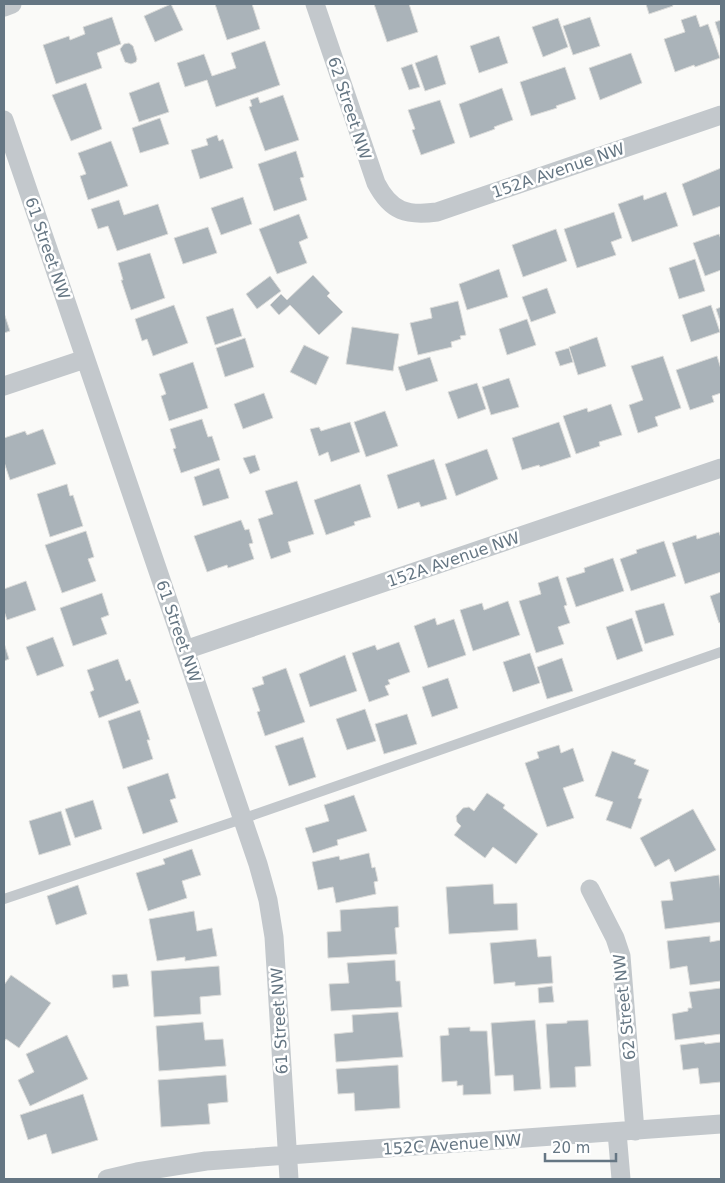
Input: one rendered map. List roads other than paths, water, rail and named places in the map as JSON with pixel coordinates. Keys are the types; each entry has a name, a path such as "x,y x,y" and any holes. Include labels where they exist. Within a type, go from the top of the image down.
{"street":[{"path":"4,7 12,4"},
{"name":"62 Street NW","path":"315,4 371,170 382,195 393,206"},
{"name":"152A Avenue NW","path":"393,206 405,212 419,214 437,212 721,115"},
{"name":"61 Street NW","path":"4,120 258,864 268,900 274,937 287,1157"},
{"path":"4,386 85,359"},
{"name":"152A Avenue NW","path":"185,650 721,468"},
{"name":"62 Street NW","path":"590,889 615,938 621,956 626,1131"},
{"name":"152C Avenue NW","path":"107,1179 206,1161 287,1157 721,1124"},
{"path":"621,1179 626,1131"},
{"path":"287,1157 289,1179"}],"lane":[{"path":"4,899 242,819 721,652"}]}
